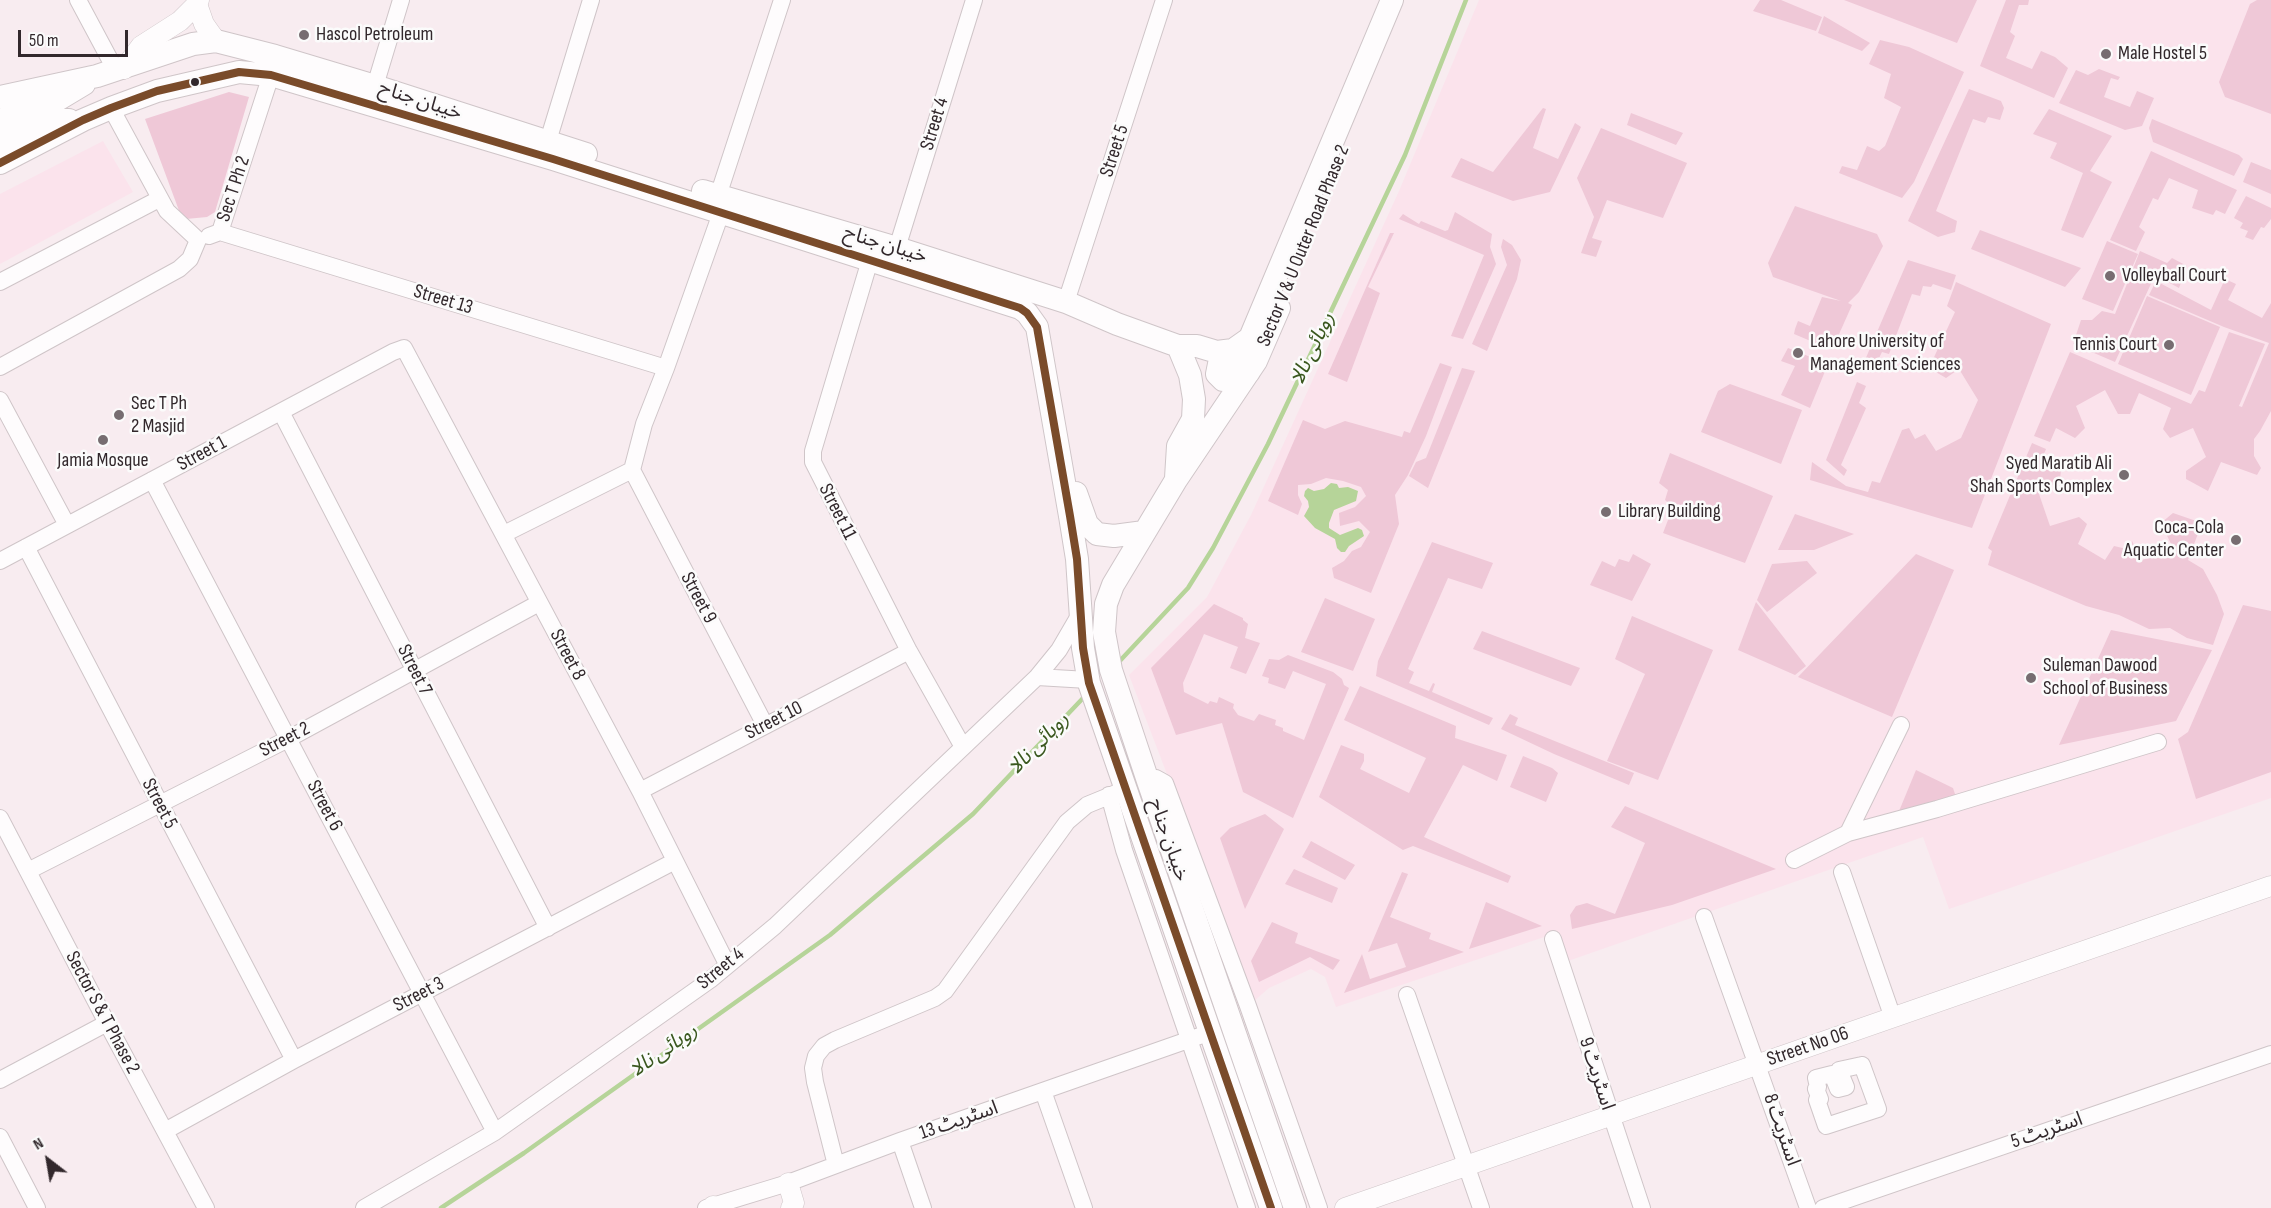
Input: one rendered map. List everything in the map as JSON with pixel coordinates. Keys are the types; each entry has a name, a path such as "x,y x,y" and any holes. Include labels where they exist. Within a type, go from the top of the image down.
{"main road":[{"path":"1249,372 1232,380 1223,380 1218,377 1216,370 1219,364 1241,352 1250,338 1392,0"},
{"name":"Sector V & U Outer Road Phase 2","path":"1176,480 1266,343 1343,150 1408,0"},
{"name":"خیبان جناح","path":"0,97 112,72 193,44 216,41 375,86 548,141 870,260 1020,308 1037,327 1077,559 1083,648 1088,682 1117,792 1200,1036 1270,1208"},
{"path":"0,120 59,99 112,72"},
{"name":"خیبان جناح","path":"0,163 83,120 165,89 239,72 271,75 553,159 719,204 897,248 1066,302 1117,324 1178,346 1197,346 1212,351 1225,351 1239,346 1250,338"},
{"path":"0,140 53,120 83,120"},
{"path":"1176,480 1178,446 1193,419 1194,399 1190,375 1178,346"},
{"path":"1061,466 1080,501 1091,529 1097,534 1105,536 1144,532"},
{"name":"خیبان جناح","path":"1176,480 1113,585 1106,604 1104,632 1107,654 1148,781 1295,1208"}],"street":[{"path":"78,0 112,72 141,46 180,21 198,2"},
{"path":"375,86 401,0"},
{"path":"548,141 591,0"},
{"path":"504,534 632,470 644,424 666,368 782,0"},
{"name":"Street 4","path":"897,248 974,0"},
{"name":"Street 5","path":"1066,302 1164,0"},
{"path":"198,2 204,24 216,41"},
{"name":"Sec T Ph 2","path":"111,108 159,199 167,211 198,240 220,232 271,75"},
{"path":"0,282 159,199"},
{"name":"Street 13","path":"220,232 666,368"},
{"path":"0,367 179,269 190,259 198,240"},
{"name":"Street 11","path":"870,260 813,451 813,462 909,651 963,747"},
{"name":"Street 1","path":"1,558 26,547 393,351 404,348"},
{"name":"Street 8","path":"404,348 640,791 727,964"},
{"path":"0,400 67,525"},
{"name":"Street 7","path":"281,412 548,928"},
{"name":"Street 9","path":"632,470 765,725"},
{"name":"Street 6","path":"152,480 495,1132"},
{"name":"Street 5","path":"26,547 294,1060"},
{"name":"Street 2","path":"28,871 288,739 539,603"},
{"name":"Street 4","path":"364,1208 495,1132 710,980 775,926 1037,677 1059,650 1080,614"},
{"name":"Street 10","path":"640,791 909,651"},
{"path":"1037,677 1088,682"},
{"path":"1848,833 1901,725"},
{"path":"1794,860 1848,833 1937,809 2158,742"},
{"path":"1148,781 1156,778 1165,783 1248,1006 1319,1208"},
{"path":"836,1165 815,1082 813,1068 816,1056 824,1046 835,1040 935,998 945,991 1067,822 1087,805 1117,792"},
{"name":"Sector S & T Phase 2","path":"0,818 106,1023 206,1208"},
{"name":"Street 3","path":"165,1131 294,1060 675,861"},
{"path":"1842,872 1893,1018"},
{"name":"Street No 06","path":"1345,1208 2271,886"},
{"name":"اسٹریٹ 8","path":"1704,917 1808,1208"},
{"name":"اسٹریٹ 9","path":"1553,939 1642,1208"},
{"path":"1407,995 1481,1208"},
{"path":"0,1080 106,1023"},
{"path":"1200,1036 1247,1208"},
{"name":"اسٹریٹ 13","path":"710,1207 788,1184 900,1141 1200,1036"},
{"name":"اسٹریٹ 5","path":"1823,1208 2271,1054"},
{"path":"1862,1065 1878,1109 1826,1126 1816,1100 1820,1099 1816,1089 1818,1087 1816,1078 1832,1074 1838,1089 1846,1087 1839,1070 1862,1065"},
{"path":"1043,1091 1084,1208"},
{"path":"0,1137 37,1208"},
{"path":"900,1141 923,1208"},
{"path":"788,1184 794,1203 791,1208"}],"shaded area":[{"name":"Lahore University of Management Sciences","path":"1479,0 2271,0 2271,798 1949,909 1923,837 1568,961 1559,932 1336,1007 1325,977 1311,969 1269,988 1254,1001 1129,675 1207,597 1251,515 1399,191"},
{"path":"1760,0 1781,0 1822,17 1816,31 1753,11"},
{"path":"1844,0 1977,0 1957,43"},
{"path":"2006,0 2029,0 2028,5 2019,5 2010,32 2015,36 2006,58 2032,69 2041,51 2055,57 2068,68 2054,98 1980,66"},
{"path":"2257,0 2271,0 2271,114 2225,97 2219,82 2250,4"},
{"path":"1824,16 1870,43 1862,51 1818,33"},
{"path":"1880,40 1909,47 1964,72 1914,182 1902,198 1839,173 1842,166 1857,170 1867,146 1879,151 1885,146 1901,107 1884,98 1891,74 1869,64"},
{"path":"2099,69 2120,77 2118,80 2111,78 2104,97 2130,107 2137,91 2154,98 2142,126 2125,130 2059,103 2076,70 2088,75"},
{"path":"1969,89 2001,101 2004,108 2000,120 1988,117 1985,123 1973,119 1936,211 1957,221 1955,232 1938,237 1908,221"},
{"path":"229,92 249,97 215,212 207,217 186,219 181,216 145,119"},
{"path":"1543,108 1546,109 1533,148 1558,159 1575,123 1581,127 1550,192 1513,201 1451,177 1461,158 1493,172"},
{"path":"2049,109 2112,136 2090,171 2112,182 2083,238 2061,230 2083,173 2050,158 2057,143 2033,134"},
{"path":"1631,113 1683,133 1676,145 1627,125"},
{"path":"2152,119 2239,155 2243,159 2234,176 2153,142 2149,128"},
{"path":"1601,128 1687,163 1663,218 1607,200 1592,238 1602,241 1596,257 1581,253 1594,217 1577,178"},
{"path":"103,141 133,192 0,264 0,194"},
{"path":"2151,151 2237,190 2225,214 2216,210 2213,215 2192,208 2198,190 2169,178 2158,200 2153,198 2139,227 2145,232 2136,251 2110,240"},
{"path":"2251,162 2271,170 2271,194 2243,182"},
{"path":"2246,196 2271,208 2271,219 2264,228 2261,227 2253,240 2245,237 2248,231 2240,228 2243,223 2234,218"},
{"path":"1795,206 1877,234 1883,246 1859,292 1848,303 1852,305 1832,350 1794,334 1798,321 1810,326 1822,297 1841,301 1773,277 1768,263"},
{"path":"1455,212 1492,234 1490,247 1496,264 1463,339 1451,336 1484,255 1399,219 1403,214 1419,224 1421,221 1445,231 1448,230"},
{"path":"1980,230 2081,268 2065,287 1971,249"},
{"path":"1390,233 1394,233 1368,287 1380,293 1347,382 1328,374"},
{"path":"1503,239 1512,245 1521,260 1517,279 1487,351 1472,344 1507,265 1501,247"},
{"name":"Volleyball Court","path":"2107,241 2138,254 2113,311 2082,299"},
{"path":"2140,251 2167,263 2172,258 2187,266 2179,288 2155,275 2115,362 2073,344 2081,320 2092,320 2102,311 2115,314"},
{"path":"1908,260 1956,275 1951,290 1933,284 1931,287 1923,286 1920,296 1912,294 1889,354 1882,352 1876,364 1865,360"},
{"path":"2225,279 2236,284 2228,300 2262,318 2271,303 2271,411 2254,439 2254,456 2261,468 2257,475 2221,462 2208,491 2186,479 2186,471 2206,457 2193,428 2170,438 2163,429 2171,408 2139,393 2130,414 2118,414 2105,390 2076,406 2085,428 2075,438 2056,428 2050,442 2034,436 2070,352 2191,404 2199,390 2205,392 2229,332 2265,344 2239,406 2242,407 2269,343 2224,327 2149,295 2156,281 2211,310"},
{"path":"1956,282 2051,324 1972,528 1810,480 1812,462 1846,486 1868,492 1872,481 1880,483 1902,430 1909,428 1915,439 1925,434 1936,451 1961,438 1978,400 1959,369 1946,378 1929,368 1955,312 1947,306"},
{"name":"Tennis Court","path":"2147,296 2220,327 2191,395 2118,364"},
{"path":"1788,348 1828,364 1810,408 1781,395 1795,366 1781,361"},
{"path":"1440,363 1452,367 1426,436 1408,475 1395,495 1399,524 1371,593 1334,578 1332,568 1344,561 1352,551 1361,547 1370,532 1359,521 1340,526 1339,513 1355,507 1366,496 1361,487 1326,478 1311,484 1298,485 1298,495 1302,504 1298,515 1268,501 1303,420 1325,429 1345,421 1402,437 1404,431 1410,433"},
{"path":"1462,368 1475,371 1428,488 1409,476 1416,462 1426,458"},
{"path":"1857,382 1866,386 1859,403 1866,408 1841,465 1847,470 1844,476 1826,460"},
{"path":"1730,384 1802,410 1781,464 1701,432 1718,391"},
{"path":"2032,443 2046,449 2041,461 2061,470 2060,480 2039,494 2050,526 2079,517 2087,524 2078,544 2105,560 2114,546 2131,550 2132,541 2142,560 2157,555 2172,546 2161,523 2173,513 2202,523 2188,560 2203,569 2224,614 2213,645 2187,638 2170,628 2149,629 2119,615 2086,606 1988,565 1992,551 1988,548"},
{"path":"1670,453 1773,496 1745,563 1663,533 1673,507 1665,500 1668,490 1659,483"},
{"path":"1331,483 1337,484 1339,488 1348,487 1358,491 1356,501 1334,510 1329,523 1329,528 1340,535 1358,528 1362,530 1364,536 1349,546 1345,552 1337,548 1335,539 1315,528 1304,516 1309,507 1304,496 1305,491 1308,488 1314,491 1324,489"},
{"path":"1795,514 1854,534 1814,550 1778,550"},
{"path":"1432,542 1493,563 1482,589 1448,578 1408,669 1414,672 1409,683 1429,691 1433,683 1435,684 1432,692 1493,718 1489,725 1376,676 1378,661"},
{"path":"1633,554 1651,564 1632,601 1590,585 1602,561 1615,567 1619,559 1629,562"},
{"path":"1916,554 1954,570 1892,717 1798,677"},
{"path":"1807,561 1817,573 1767,612 1757,600 1772,564"},
{"path":"1325,598 1375,619 1353,671 1301,652"},
{"path":"1756,602 1806,666 1795,675 1738,650"},
{"path":"1214,604 1243,618 1248,624 1245,638 1260,643 1246,674 1230,668 1238,647 1204,634 1183,683 1184,692 1208,704 1210,701 1217,703 1219,697 1234,704 1233,708 1238,715 1254,721 1259,714 1276,720 1275,725 1283,728 1283,731 1304,740 1326,684 1293,671 1285,689 1268,683 1269,678 1262,676 1269,659 1279,660 1288,655 1333,672 1349,688 1293,818 1243,792 1222,723 1176,735 1151,668"},
{"path":"2243,605 2271,611 2271,772 2196,799 2178,739 2188,732"},
{"path":"1632,616 1713,650 1658,780 1607,761 1645,674 1615,659"},
{"path":"2111,630 2212,650 2176,721 2059,745"},
{"path":"1482,631 1580,668 1571,686 1473,649"},
{"path":"1360,686 1456,726 1455,738 1507,755 1497,781 1463,765 1424,837 1511,876 1508,883 1413,846 1403,850 1319,797 1341,745 1364,754 1364,761 1360,769 1409,793 1426,758 1344,720"},
{"path":"1510,714 1518,718 1515,725 1634,773 1629,785 1501,729"},
{"path":"1523,756 1552,768 1558,773 1546,802 1510,787"},
{"path":"1916,770 1953,788 1956,797 1897,816"},
{"path":"1625,806 1776,869 1672,905 1572,929 1570,915 1576,906 1587,903 1615,914 1645,843 1611,827"},
{"path":"1265,814 1284,829 1245,909 1220,838 1230,828"},
{"path":"1311,841 1355,865 1345,880 1302,857"},
{"path":"1294,869 1338,888 1332,903 1285,884"},
{"path":"1402,872 1408,874 1390,917 1431,933 1429,939 1464,952 1344,993 1362,954 1370,979 1406,967 1397,943 1368,952"},
{"path":"1486,902 1542,926 1469,949"},
{"path":"1272,922 1298,933 1295,943 1340,960 1333,970 1310,957 1259,982 1251,961"}],"waterway":[{"name":"روہائی نالا","path":"1116,665 1188,588 1213,548 1268,444 1405,155 1466,0"},
{"name":"روہائی نالا","path":"441,1208 524,1153 830,935 973,814 1085,696"}],"transit line":[{"path":"0,163 83,120 157,91 239,72 271,75 553,159 1020,308 1027,313 1037,327 1070,516 1077,559 1083,648 1089,683 1271,1208"}],"place":[{"name":"Hascol Petroleum","path":"304,35"},
{"name":"Male Hostel 5","path":"2106,54"},
{"name":"Volleyball Court","path":"2110,276"},
{"name":"Tennis Court","path":"2169,345"},
{"name":"Lahore University of Management Sciences","path":"1798,353"},
{"name":"Sec T Ph 2 Masjid","path":"119,415"},
{"name":"Jamia Mosque","path":"103,440"},
{"name":"Syed Maratib Ali Shah Sports Complex","path":"2124,475"},
{"name":"Library Building","path":"1606,512"},
{"name":"Coca-Cola Aquatic Center","path":"2236,540"},
{"name":"Suleman Dawood School of Business","path":"2031,678"}]}
